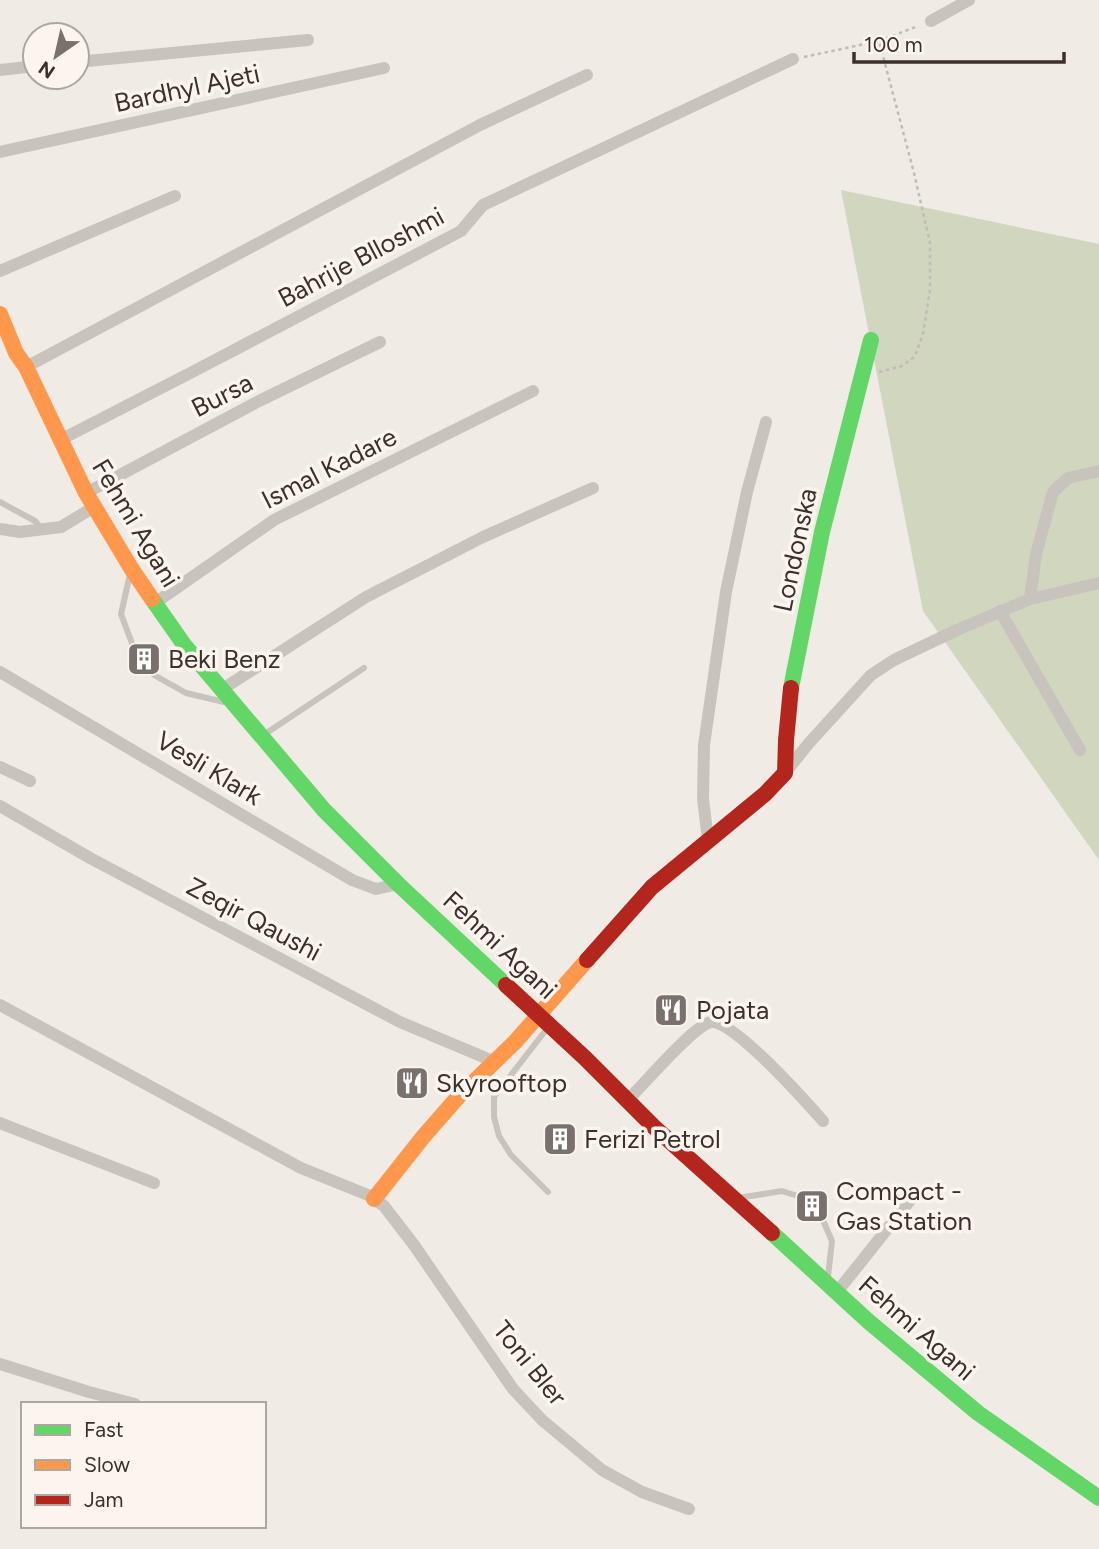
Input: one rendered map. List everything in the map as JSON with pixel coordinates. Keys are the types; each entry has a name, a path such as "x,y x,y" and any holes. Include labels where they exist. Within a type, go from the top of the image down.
{"main road":[{"name":"Fehmi Agani","path":"0,314 11,351 26,367 90,500 131,568 185,646 324,810 398,884 545,1020 654,1127 886,1337 978,1413 1099,1499"},
{"name":"Londonska","path":"785,773 792,680 822,532 870,340"},
{"path":"374,1199 433,1123 493,1061 545,1020 652,887 765,794 785,773"}],"street":[{"path":"931,21 945,6 969,0"},
{"path":"91,61 308,40"},
{"name":"Bahrije Blloshmi","path":"60,440 461,231 483,205 793,60"},
{"path":"0,70 21,68"},
{"name":"Bardhyl Ajeti","path":"0,152 384,68"},
{"path":"26,367 480,125 587,75"},
{"path":"0,271 175,196"},
{"name":"Bursa","path":"0,529 20,532 61,527 90,500 258,401 380,342"},
{"name":"Ismal Kadare","path":"155,603 274,520 533,391"},
{"path":"708,840 703,799 704,745 726,592 747,492 766,422"},
{"path":"1030,599 1036,554 1053,492 1068,478 1099,471"},
{"path":"221,690 366,597 483,537 593,488"},
{"path":"785,773 872,675 894,660 1030,599 1099,583"},
{"path":"1000,611 1080,750"},
{"name":"Vesli Klark","path":"0,672 352,880 376,888 398,884"},
{"path":"0,767 30,781"},
{"name":"Zeqir Qaushi","path":"0,806 90,858 400,1022 493,1061"},
{"name":"Toni Bler","path":"0,1005 301,1168 368,1195 384,1206 513,1389 542,1420 602,1470 642,1492 689,1508"},
{"path":"628,1100 682,1042 712,1022 724,1024 739,1036 791,1085 823,1121"},
{"path":"0,1123 154,1183"},
{"path":"832,1287 912,1198"},
{"path":"0,1364 127,1402"}],"lane":[{"path":"0,502 35,521 43,530"},
{"path":"131,568 121,614 133,646"},
{"path":"261,737 364,668"},
{"path":"154,675 186,692 233,704"},
{"path":"545,1020 494,1097 494,1117 499,1136 511,1155 548,1192"},
{"path":"732,1198 782,1191 801,1197"},
{"path":"822,1218 832,1241 832,1287"}],"path":[{"path":"793,60 879,41 931,21"},
{"path":"861,377 902,366 915,356 923,334 930,290 930,243 879,41"}],"green space":[{"path":"841,190 1099,244 1099,860 923,611"}],"traffic: fast":[{"path":"791,688 822,532 871,340"},
{"path":"152,599 185,646 324,810 506,985"},
{"path":"772,1233 868,1321 978,1413 1099,1498"}],"traffic: slow":[{"path":"0,314 16,353 26,367 86,493 152,599"},
{"path":"374,1199 458,1097 515,1042 587,960"}],"traffic: jam":[{"path":"587,960 652,887 765,794 785,773 791,688"},
{"path":"506,985 654,1127 772,1233"}],"place":[{"name":"Beki Benz","path":"144,659"},
{"name":"Pojata","path":"671,1010"},
{"name":"Skyrooftop","path":"412,1083"},
{"name":"Ferizi Petrol","path":"560,1139"},
{"name":"Compact - Gas Station","path":"812,1206"}]}
